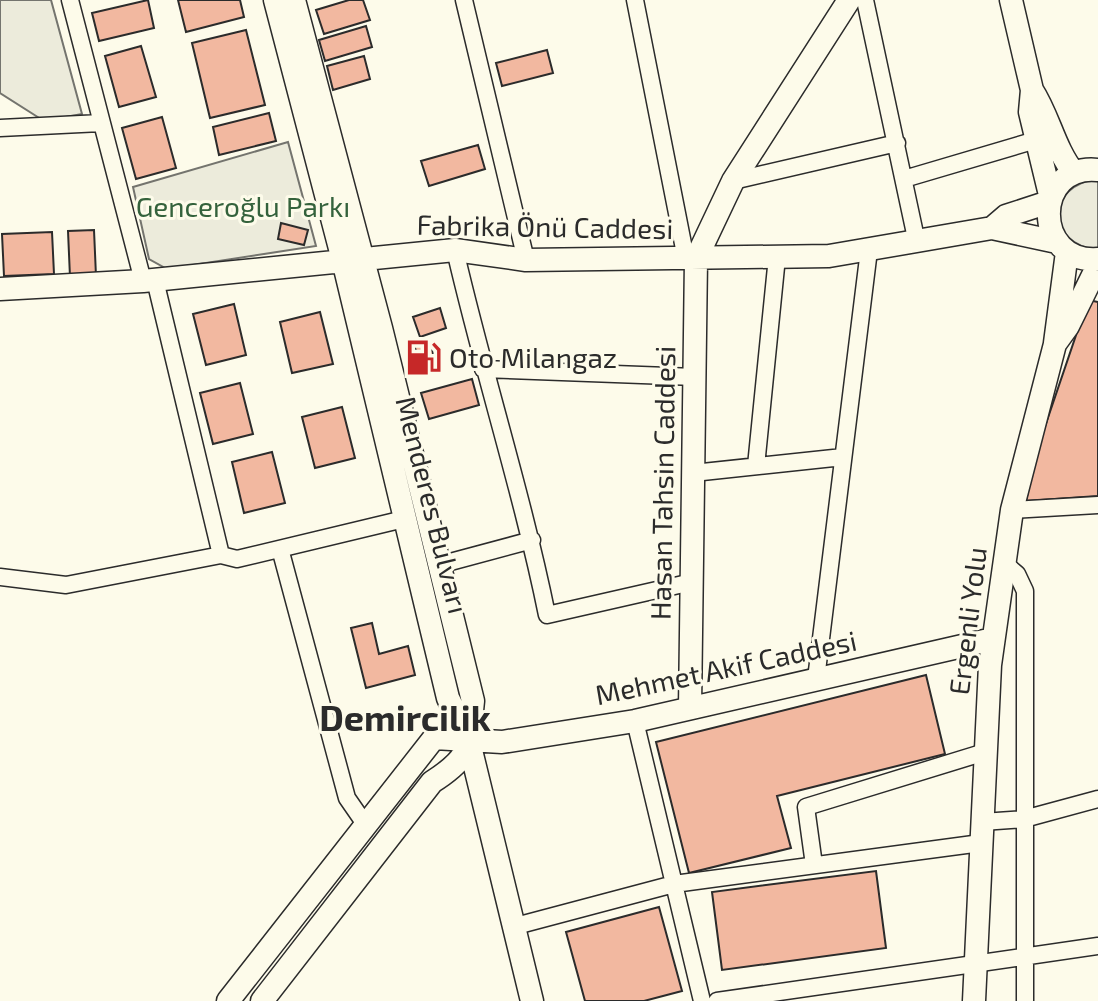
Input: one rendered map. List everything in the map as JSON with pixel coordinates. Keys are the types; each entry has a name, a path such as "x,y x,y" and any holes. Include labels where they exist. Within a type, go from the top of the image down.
{"street":[{"path":"70,0 101,123 149,280 221,555"},
{"name":"Menderes Bulvarı","path":"275,0 353,259 439,565 473,701 469,742"},
{"name":"Menderes Bulvarı","path":"294,0 353,259 404,519 448,698 469,742 532,1001"},
{"path":"464,0 526,260"},
{"name":"Hasan Tahsin Caddesi","path":"635,0 691,259 695,377 690,708"},
{"path":"691,259 733,181 849,0"},
{"path":"865,0 917,243"},
{"path":"1015,2 1032,90 1030,112 1049,198 1047,217 1062,247 1055,344"},
{"path":"1032,90 1045,109 1062,155 1074,173"},
{"path":"0,128 101,123"},
{"path":"904,179 1036,140"},
{"path":"733,181 897,143"},
{"path":"1049,198 1074,173 1098,170"},
{"name":"Fabrika Önü Caddesi","path":"992,228 1006,216 1049,198"},
{"name":"Fabrika Önü Caddesi","path":"0,289 149,280 455,250 526,260 829,256 992,228 1098,259"},
{"path":"455,250 483,369 532,540 547,615 692,582"},
{"path":"816,679 869,250"},
{"path":"756,466 777,257"},
{"name":"Ergenli Yolu","path":"974,1001 993,639 1012,510 1055,344 1098,265"},
{"path":"483,369 695,377"},
{"path":"693,473 843,457"},
{"path":"1012,510 1098,505"},
{"path":"0,577 66,585 221,555 237,559 404,519"},
{"path":"439,565 532,540"},
{"path":"282,556 347,798 365,824"},
{"path":"1004,563 1017,574 1025,591 1025,1001"},
{"name":"Mehmet Akif Caddesi","path":"228,1001 434,738 502,742 635,721 993,639"},
{"path":"635,721 702,1001"},
{"path":"262,1001 432,782 459,765 469,742"},
{"path":"814,865 806,807 985,752"},
{"path":"512,927 674,884 814,865 982,833 1098,799"},
{"path":"717,1001 975,961 1098,946"}],"green space":[{"path":"0,0 51,0 82,114 44,121 0,93"},
{"name":"Genceroğlu Parkı","path":"288,142 316,246 167,269 149,259 133,187"},
{"path":"1098,179 1098,250 1068,237 1058,214 1068,192"}],"building":[{"path":"148,0 154,28 99,41 92,13"},
{"path":"178,0 240,0 244,17 186,32"},
{"path":"349,0 363,0 370,20 324,34 316,10"},
{"path":"366,26 372,47 325,61 319,40"},
{"path":"246,30 265,105 210,118 192,43"},
{"path":"141,46 156,97 119,107 105,56"},
{"path":"547,50 553,73 502,86 496,63"},
{"path":"364,56 370,79 333,90 327,66"},
{"path":"269,113 276,141 219,155 213,127"},
{"path":"162,117 176,168 136,179 122,128"},
{"path":"478,145 485,169 429,186 421,161"},
{"path":"281,223 308,230 304,245 278,239"},
{"path":"94,230 96,276 70,277 68,231"},
{"path":"52,232 54,274 4,276 2,234"},
{"path":"1088,300 1098,302 1098,496 1026,501 1036,453"},
{"path":"234,304 246,355 206,365 193,314"},
{"path":"440,308 446,328 420,337 413,317"},
{"path":"320,312 333,364 292,373 280,322"},
{"path":"430,341 437,370 422,374 414,344"},
{"path":"472,379 479,405 429,419 421,393"},
{"path":"240,383 253,434 213,444 200,393"},
{"path":"342,407 355,458 315,468 302,417"},
{"path":"272,452 285,503 244,513 232,462"},
{"path":"372,623 379,654 408,646 415,675 366,688 351,628"},
{"path":"926,675 945,754 777,796 791,848 689,873 656,742"},
{"path":"876,871 886,948 722,970 712,892"},
{"path":"659,907 682,991 644,1001 585,1001 566,932"}],"place":[{"name":"Oto Milangaz","path":"423,358"}],"district":[{"name":"Demircilik","path":"405,718"}]}
